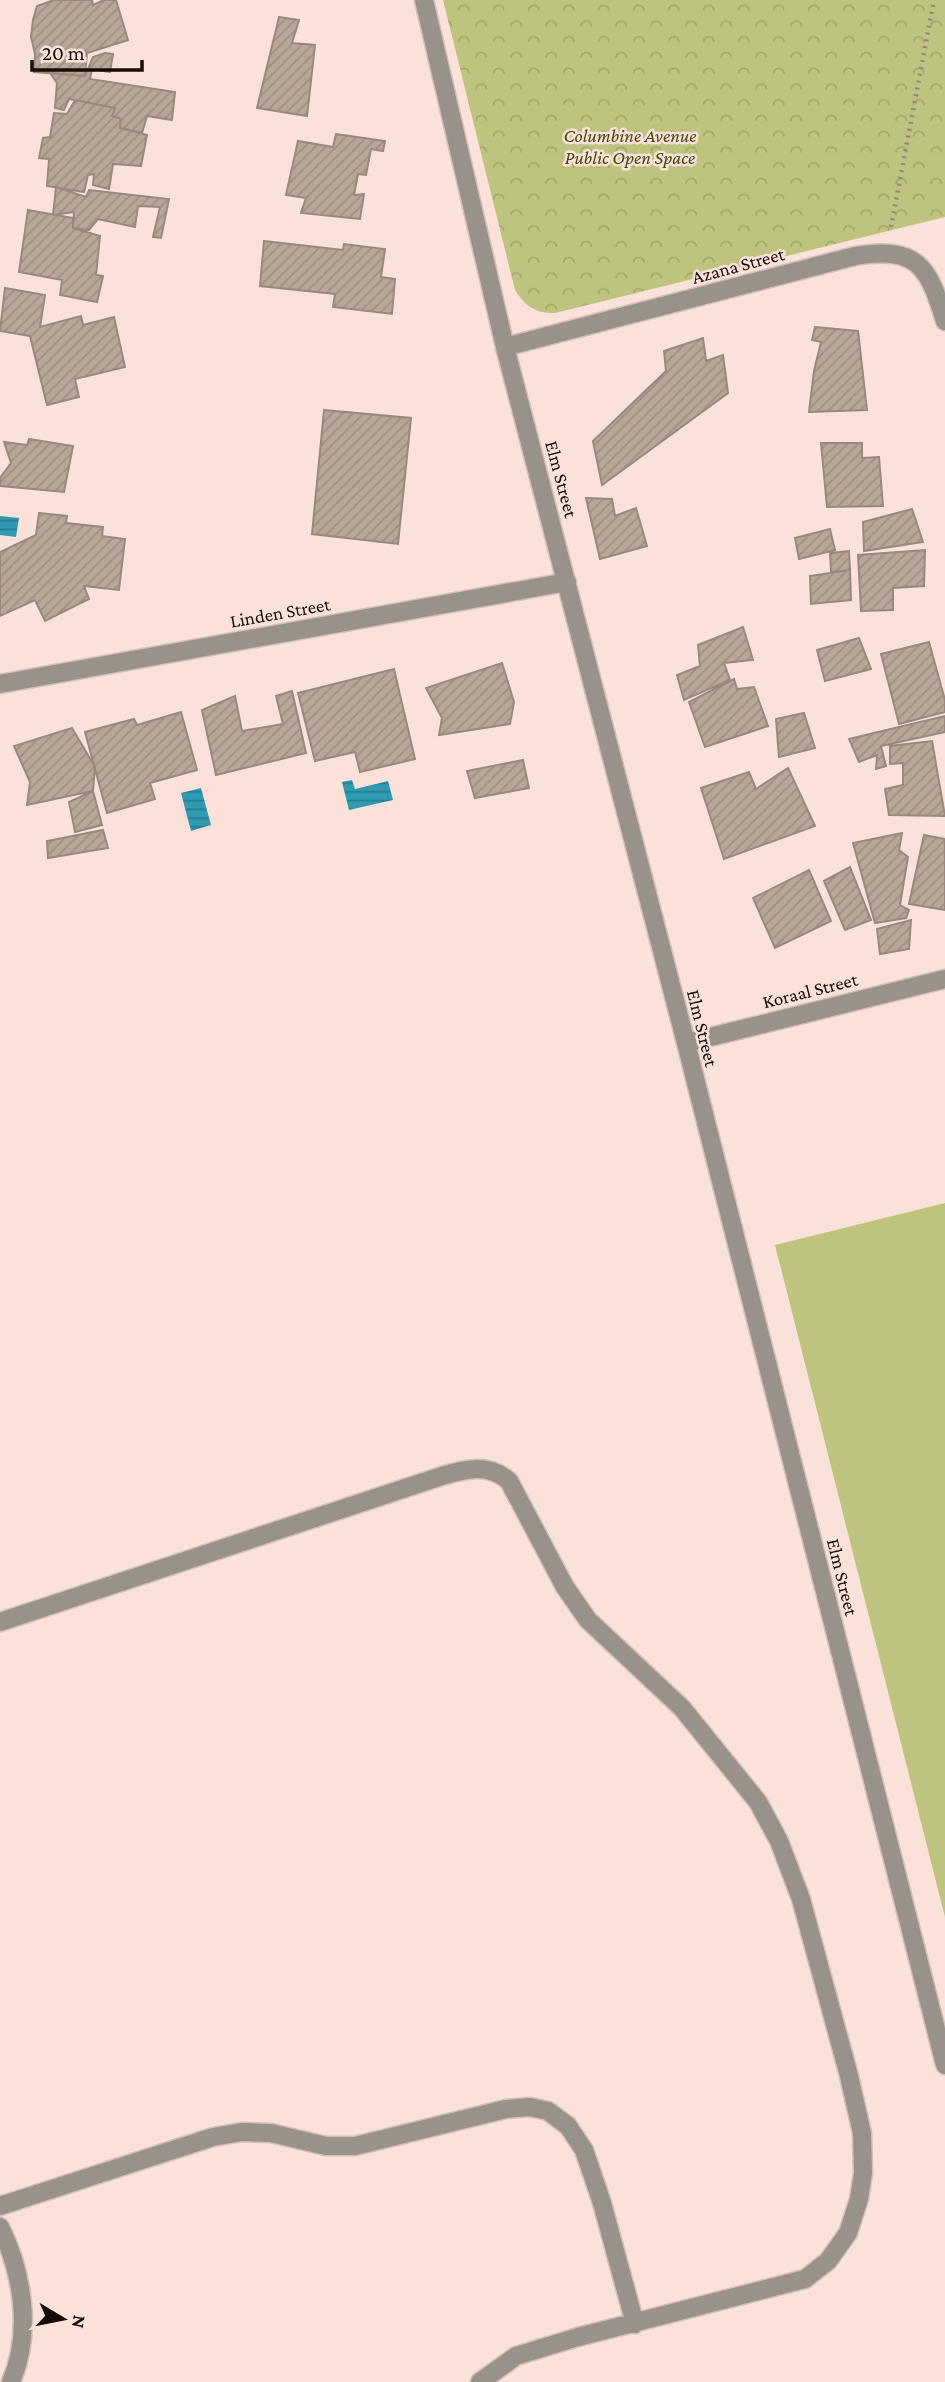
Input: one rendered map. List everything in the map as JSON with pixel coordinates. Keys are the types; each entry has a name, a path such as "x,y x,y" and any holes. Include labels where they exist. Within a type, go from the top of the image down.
{"street":[{"name":"Elm Street","path":"424,0 505,347 945,2065"},
{"name":"Azana Street","path":"505,347 878,252 911,259 926,271 934,286 945,321"},
{"name":"Linden Street","path":"0,684 567,582"},
{"name":"Koraal Street","path":"685,1043 945,979"},
{"path":"0,1622 469,1469 487,1468 500,1473 509,1481 565,1587 588,1620 682,1708 758,1802 779,1841 801,1899 830,2001 862,2133 863,2173 859,2199 848,2233 828,2261 805,2279 516,2356 480,2382"},
{"path":"0,2206 213,2137 242,2132 271,2133 326,2146 355,2146 506,2109 530,2107 548,2111 568,2126 584,2150 602,2203 635,2323"},
{"path":"0,2227 23,2297 21,2337 11,2382"}],"path":[{"path":"878,252 892,224 934,0"}],"green space":[{"name":"Columbine Avenue Public Open Space","path":"443,0 945,0 945,217 555,313 537,310 527,305 515,290"},
{"path":"945,1203 945,1917 775,1245"}],"water":[{"path":"0,516 19,518 16,537 0,535"},
{"path":"352,780 355,789 388,781 393,800 349,810 342,782"},
{"path":"201,788 211,825 191,831 181,793"}],"building":[{"path":"54,0 92,0 93,5 104,0 116,0 128,40 87,53 85,76 34,72 35,54 31,37 33,20 37,6"},
{"path":"279,17 299,20 292,43 315,45 307,116 257,108"},
{"path":"105,53 113,54 110,72 92,69 90,79 175,92 172,120 147,116 142,133 120,128 121,119 112,116 115,108 69,99 64,110 55,108 57,83 50,73 85,76 93,57"},
{"path":"75,100 115,108 112,116 121,119 120,128 147,135 141,166 113,164 109,189 93,185 94,174 88,175 84,192 47,186 49,159 39,158 43,138 50,137 54,113 67,114"},
{"path":"336,134 385,141 383,151 371,149 366,175 358,174 354,195 364,194 360,219 301,213 306,198 286,195 298,141 333,147"},
{"path":"56,187 86,197 89,190 169,199 161,238 153,237 160,207 138,206 135,227 98,219 89,230 73,228 74,212 53,215"},
{"path":"28,210 73,218 73,228 100,236 96,275 103,276 97,302 60,295 62,280 19,272"},
{"path":"264,241 343,250 344,244 385,249 381,277 395,279 392,314 333,307 335,294 260,286"},
{"path":"5,288 45,295 40,327 81,316 83,325 114,317 125,367 75,379 79,397 47,405 30,336 0,331"},
{"path":"815,327 858,331 867,410 809,412 821,342 812,340"},
{"path":"703,338 706,361 723,355 728,393 602,485 593,441 666,371 664,351"},
{"path":"324,410 411,418 398,544 312,534"},
{"path":"29,439 73,446 64,492 0,486 0,478 11,463 4,442 27,445"},
{"path":"821,443 862,443 862,458 879,457 883,506 827,507"},
{"path":"586,498 612,499 615,516 636,508 647,546 600,559"},
{"path":"912,509 923,542 864,551 863,522"},
{"path":"39,513 67,516 66,523 103,527 102,536 125,539 119,590 84,586 89,599 45,621 35,600 0,616 0,552 36,535"},
{"path":"830,529 835,550 799,559 795,538"},
{"path":"925,550 924,586 893,588 893,610 861,611 858,555"},
{"path":"849,551 850,570 831,572 830,553"},
{"path":"850,570 851,600 811,604 810,576"},
{"path":"743,627 753,660 724,663 730,680 684,700 677,675 700,666 698,645"},
{"path":"859,638 871,669 825,681 817,650"},
{"path":"929,642 945,700 945,712 899,724 881,654"},
{"path":"502,663 514,702 510,724 439,735 442,718 426,688"},
{"path":"394,669 415,759 360,772 355,752 315,761 298,693"},
{"path":"734,679 737,689 754,687 768,726 705,747 689,702"},
{"path":"292,691 306,753 216,775 202,710 235,696 242,731 283,724 276,696"},
{"path":"181,712 197,770 150,783 155,799 107,813 85,732 134,719 137,725"},
{"path":"804,713 815,748 779,757 776,719"},
{"path":"945,716 945,732 881,746 886,766 876,769 877,755 859,762 849,739"},
{"path":"72,728 95,767 93,791 27,805 30,782 14,746"},
{"path":"932,741 945,816 889,815 885,789 903,785 903,763 890,764 890,746"},
{"path":"523,760 529,788 475,798 467,771"},
{"path":"788,768 815,826 724,859 701,788 749,772 756,789"},
{"path":"93,791 102,825 75,832 69,802"},
{"path":"103,830 108,848 48,858 47,841"},
{"path":"902,833 899,850 908,857 900,905 909,910 906,918 875,923 853,843"},
{"path":"924,835 945,839 945,910 909,904"},
{"path":"850,867 871,920 845,930 824,881"},
{"path":"809,870 831,921 775,948 753,898"},
{"path":"911,920 909,949 880,954 877,929"}]}
